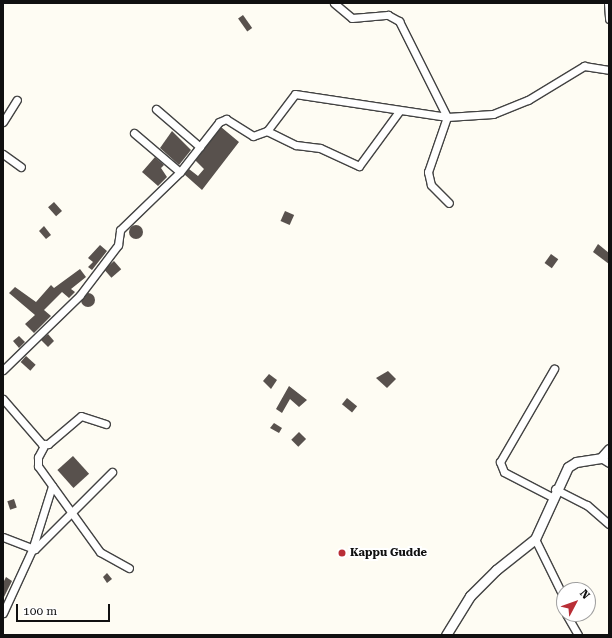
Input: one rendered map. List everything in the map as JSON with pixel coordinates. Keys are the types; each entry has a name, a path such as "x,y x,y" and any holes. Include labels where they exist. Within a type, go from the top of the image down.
{"street":[{"path":"334,3 352,18 388,15 399,21 447,117 428,179 449,202"},
{"path":"608,3 609,19"},
{"path":"3,370 80,295 118,245 120,230 180,172 219,122 226,119 253,136 267,131 296,94 447,117 493,114 528,100 584,66 609,69"},
{"path":"3,122 17,100"},
{"path":"156,109 200,146"},
{"path":"267,131 296,145 320,148 359,166 400,110"},
{"path":"134,133 180,172"},
{"path":"3,155 21,167"},
{"path":"554,369 500,462 504,472 553,493 587,505 609,524"},
{"path":"3,399 45,444"},
{"path":"106,424 81,416 45,444 37,460 52,486 100,552 129,568"},
{"path":"446,635 470,596 496,570 535,539 553,493 568,467 576,462 605,460 609,449"},
{"path":"32,550 112,472"},
{"path":"3,610 32,550 52,486"},
{"path":"3,537 32,550"},
{"path":"535,539 556,582"},
{"path":"571,622 578,635"}],"building":[{"path":"243,15 252,28 247,32 238,18"},
{"path":"221,127 239,142 202,190 184,174 189,169 198,176 204,169 195,160"},
{"path":"172,131 191,150 179,165 160,148"},
{"path":"155,157 164,165 161,168 167,177 158,186 142,172"},
{"path":"54,202 62,211 56,216 48,207"},
{"path":"285,211 294,215 290,225 281,221"},
{"path":"133,225 139,225 143,229 143,235 139,239 133,239 129,235 129,229"},
{"path":"44,226 51,235 46,239 39,231"},
{"path":"598,244 609,253 609,264 593,252"},
{"path":"100,245 107,251 92,270 88,267 93,262 88,258"},
{"path":"551,254 558,259 552,268 545,263"},
{"path":"114,261 121,269 111,278 104,270"},
{"path":"80,269 86,277 71,289 75,292 69,298 62,292 44,310 51,316 34,333 25,324 35,315 9,293 15,287 36,302 51,285 54,288"},
{"path":"88,293 93,295 95,300 93,305 88,307 83,305 81,300 83,295"},
{"path":"48,334 54,341 48,347 41,340"},
{"path":"19,336 25,342 19,348 13,341"},
{"path":"26,356 36,365 30,371 21,362"},
{"path":"388,371 396,379 387,388 376,378"},
{"path":"269,374 277,380 271,389 263,381"},
{"path":"289,386 307,400 299,407 290,399 282,413 276,409"},
{"path":"347,398 357,406 352,412 342,404"},
{"path":"274,423 282,428 279,433 270,428"},
{"path":"299,432 306,439 298,447 291,440"},
{"path":"73,456 89,474 73,488 57,470"},
{"path":"14,499 17,508 10,510 7,501"},
{"path":"107,573 112,579 107,583 103,577"},
{"path":"6,577 12,581 3,599 3,583"}],"place":[{"name":"Kappu Gudde","path":"342,553"}]}
